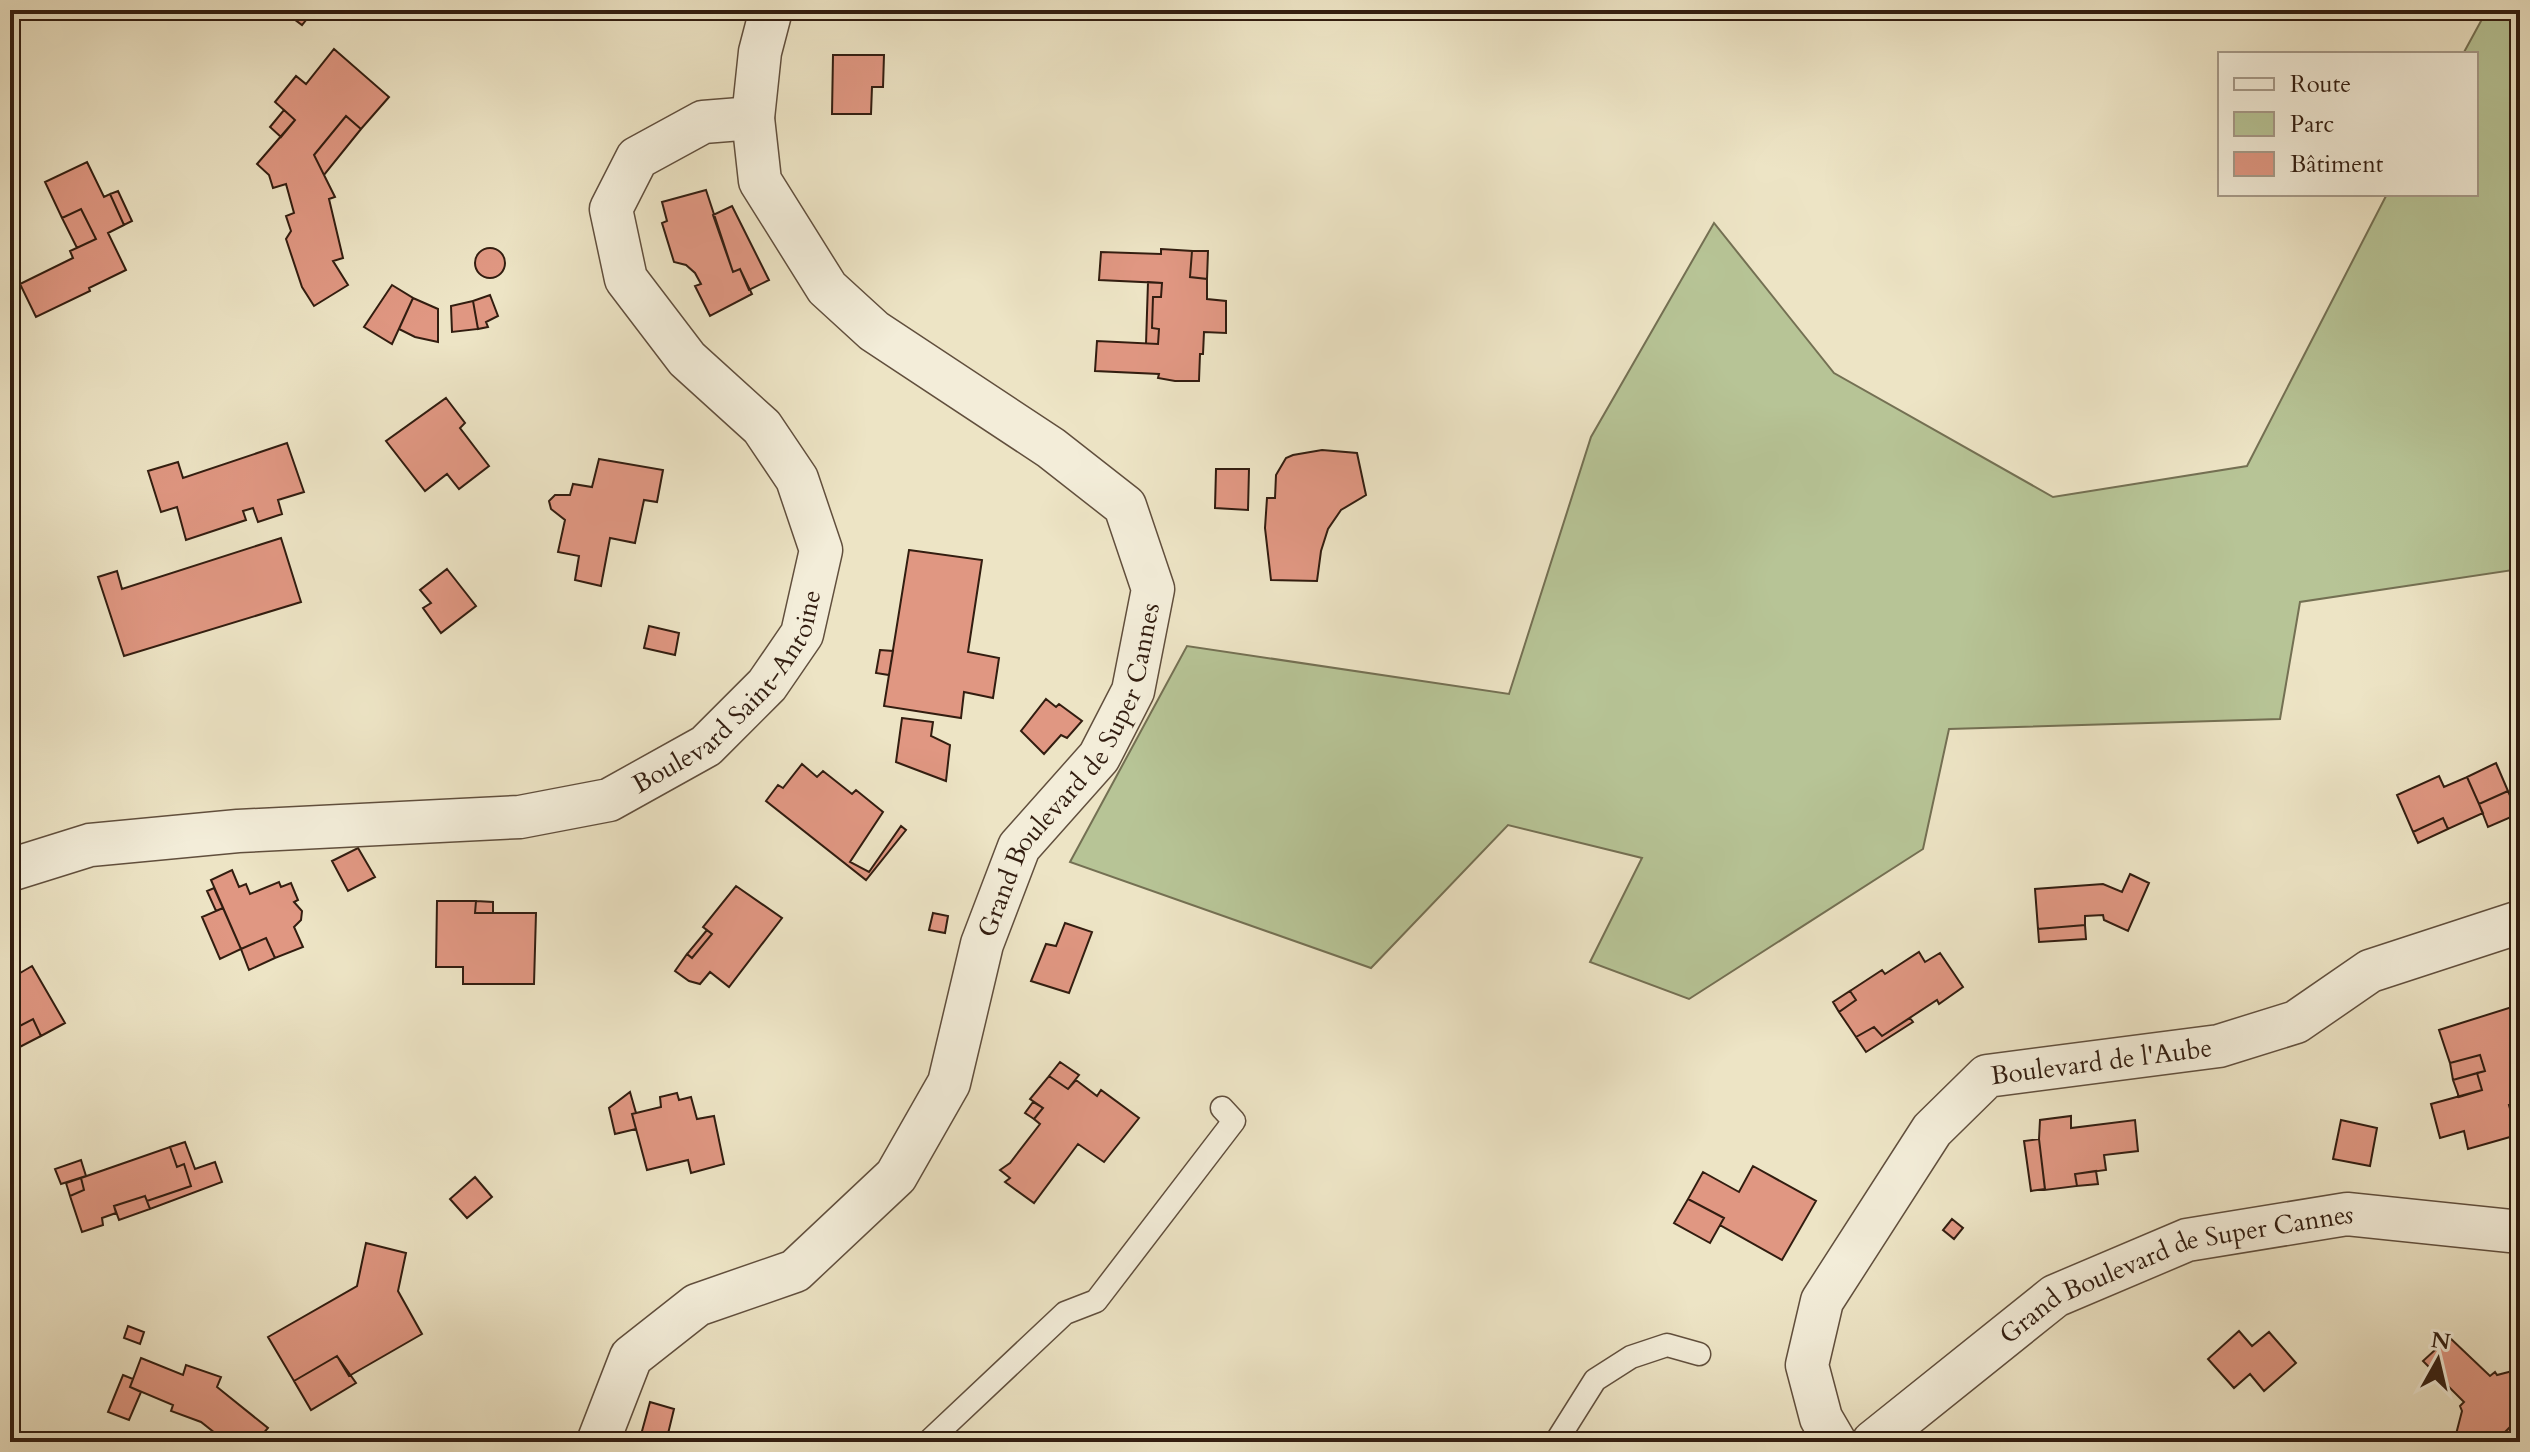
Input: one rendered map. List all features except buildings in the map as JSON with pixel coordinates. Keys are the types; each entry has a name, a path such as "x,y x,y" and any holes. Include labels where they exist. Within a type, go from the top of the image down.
{"street":[{"name":"Grand Boulevard de Super Cannes","path":"598,1442 631,1357 697,1305 795,1271 896,1176 949,1083 982,944 1019,847 1099,757 1133,691 1153,589 1125,506 1051,448 874,331 827,288 760,181 753,118 760,52 771,10"},
{"name":"Boulevard Saint-Antoine","path":"10,870 90,845 238,831 520,817 609,800 706,746 767,685 802,634 821,550 797,479 762,427 687,359 626,279 611,209 637,158 703,122 753,118"},
{"name":"Boulevard de l'Aube","path":"1835,1442 1821,1418 1807,1365 1822,1301 1932,1130 1987,1076 2219,1046 2296,1022 2370,971 2520,922"},
{"name":"Grand Boulevard de Super Cannes","path":"1873,1442 2055,1296 2187,1240 2347,1214 2520,1232"}],"lane":[{"path":"928,1442 1065,1313 1096,1301 1234,1121 1222,1108"},
{"path":"1556,1442 1595,1380 1631,1357 1667,1345 1699,1354"}],"green space":[{"path":"2487,10 2520,10 2520,569 2300,602 2280,719 1949,729 1923,849 1689,999 1590,962 1642,858 1508,825 1371,968 1070,862 1187,646 1509,694 1591,437 1714,223 1834,373 2053,497 2247,466 2386,196 2478,196 2478,52 2464,52"}]}
